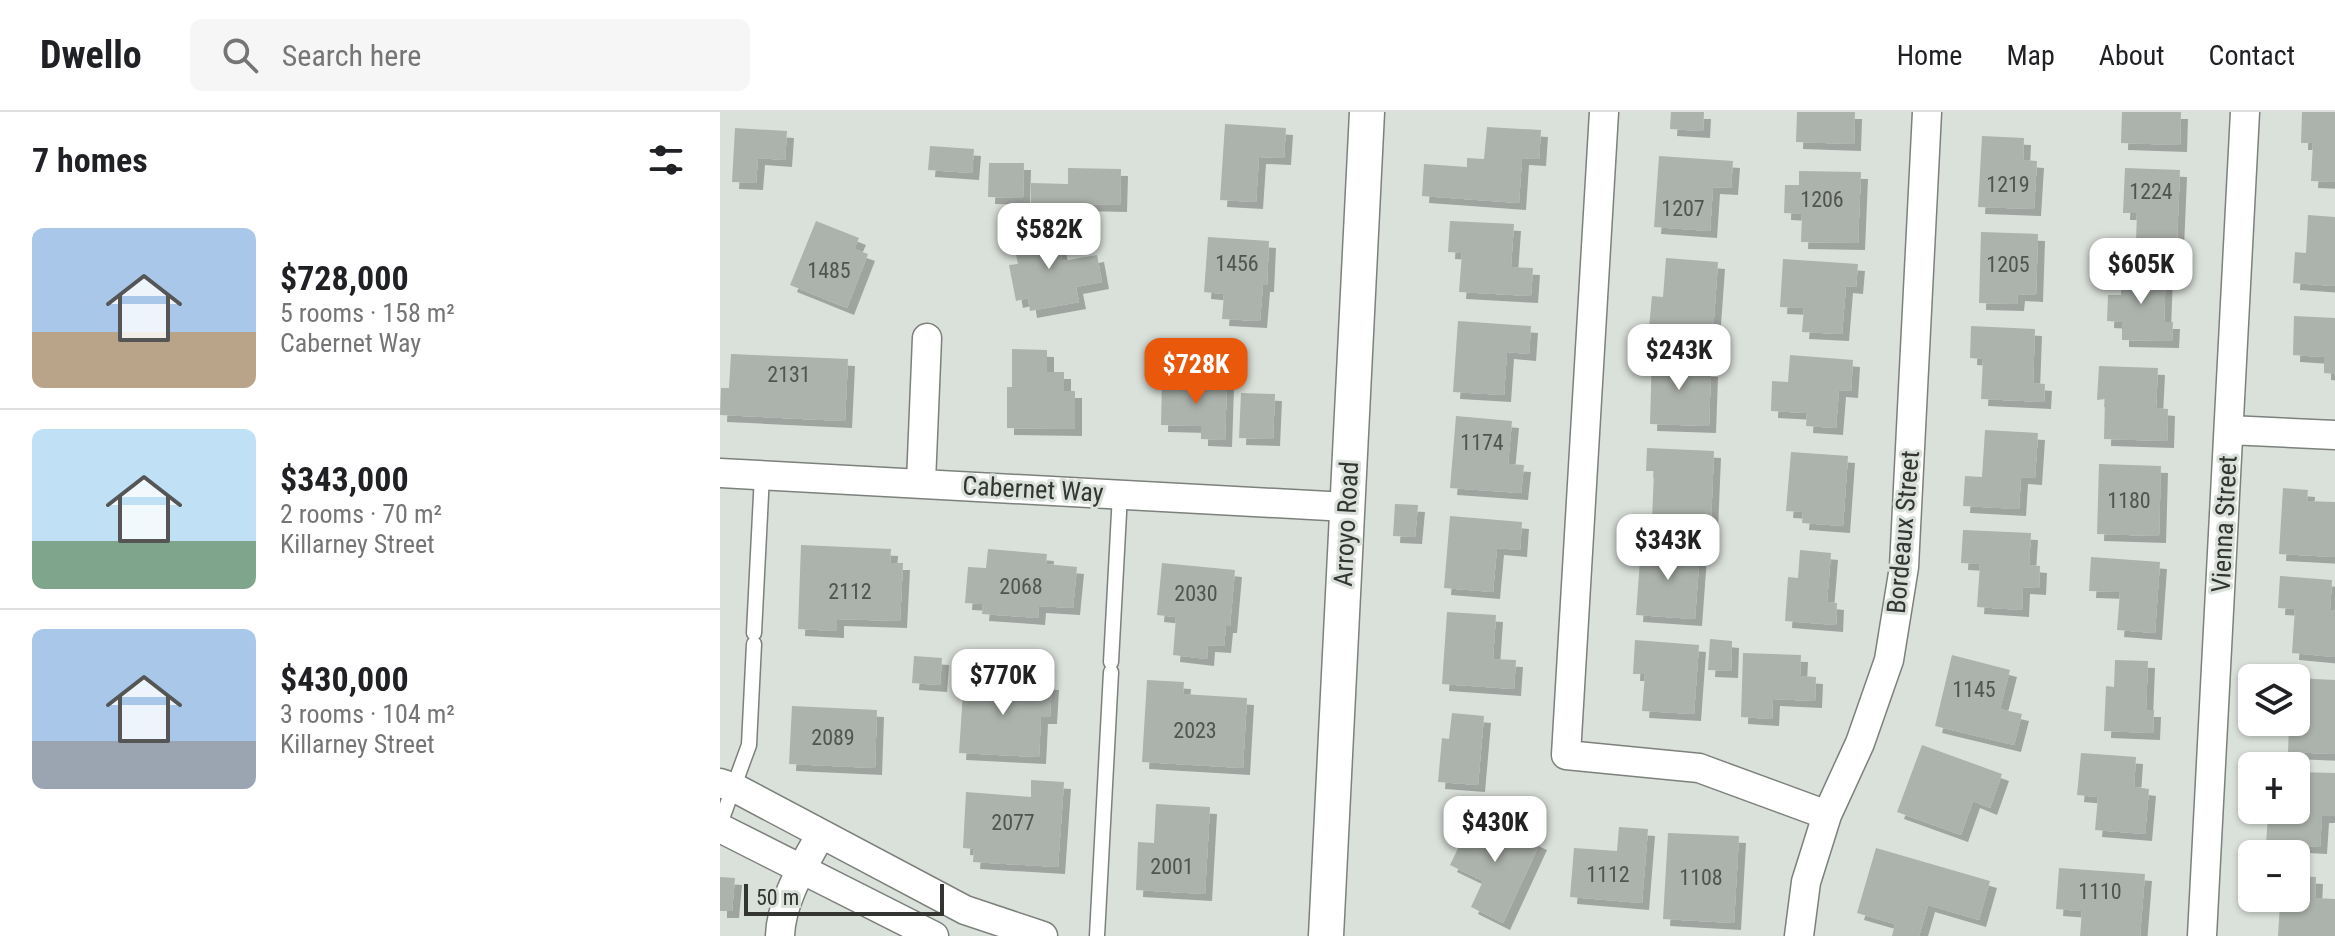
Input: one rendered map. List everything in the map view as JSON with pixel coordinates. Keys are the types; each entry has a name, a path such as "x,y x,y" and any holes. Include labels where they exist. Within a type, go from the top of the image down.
{"street":[{"name":"Arroyo Road","path":"1326,936 1367,112"},
{"path":"1604,112 1566,755 1699,768 1827,815"},
{"name":"Bordeaux Street","path":"1799,936 1806,882 1827,815 1860,743 1889,660 1904,567 1927,112"},
{"name":"Vienna Street","path":"2202,936 2245,112"},
{"path":"921,482 927,338"},
{"path":"2229,430 2335,435"},
{"name":"Cabernet Way","path":"720,473 1347,507"},
{"path":"728,786 965,910 1043,936"},
{"path":"720,826 934,936"},
{"path":"780,936 780,922 801,870 821,834"}],"lane":[{"path":"720,826 728,786 749,745 762,475"},
{"path":"1097,936 1120,494"}],"building":[{"path":"1671,112 1704,112 1703,131 1670,129"},
{"path":"1797,112 1855,112 1854,144 1796,142"},
{"path":"2122,112 2181,112 2180,145 2121,143"},
{"path":"2302,112 2335,112 2335,182 2311,181 2313,143 2301,143"},
{"path":"1225,124 1286,128 1284,158 1259,157 1256,202 1220,200"},
{"path":"1487,127 1541,130 1539,159 1522,158 1519,203 1422,196 1424,164 1467,167 1467,158 1484,159"},
{"path":"735,128 787,131 785,160 758,158 756,183 732,182"},
{"path":"1982,136 2024,138 2023,160 2037,161 2034,209 1978,207"},
{"path":"930,146 974,149 972,173 928,170"},
{"path":"1659,156 1733,161 1731,188 1713,187 1710,231 1654,227"},
{"path":"989,163 1024,163 1023,198 988,197"},
{"path":"1068,168 1121,169 1120,205 1031,203 1031,183 1068,184"},
{"path":"2125,168 2180,170 2177,241 2136,240 2137,213 2123,213"},
{"path":"1799,171 1861,172 1858,243 1801,242 1802,214 1784,213 1785,185 1799,185"},
{"path":"2308,215 2335,217 2335,286 2293,283 2295,252 2306,253"},
{"path":"816,221 859,238 854,249 868,254 847,308 790,285"},
{"path":"1450,221 1514,224 1511,267 1533,268 1531,296 1459,292 1462,253 1448,252"},
{"path":"1056,228 1062,261 1097,255 1102,282 1076,287 1079,302 1030,311 1028,298 1016,301 1009,265 1018,264 1012,236"},
{"path":"1981,232 2038,234 2036,295 2018,294 2017,304 1979,303"},
{"path":"1208,237 1269,241 1267,285 1263,285 1260,321 1222,319 1224,294 1204,292"},
{"path":"1666,258 1718,262 1713,332 1649,328 1652,296 1663,297"},
{"path":"1783,259 1858,264 1856,287 1846,286 1842,334 1802,332 1804,308 1780,307"},
{"path":"2122,268 2166,270 2164,322 2173,322 2172,341 2122,340 2122,322 2107,321 2108,295 2121,295"},
{"path":"2294,316 2335,318 2335,374 2324,373 2324,357 2293,355"},
{"path":"1458,321 1531,326 1529,354 1507,352 1504,395 1453,392"},
{"path":"1971,326 2035,329 2033,383 2045,384 2044,402 1981,399 1983,359 1970,358"},
{"path":"1012,349 1047,350 1047,372 1064,372 1064,391 1075,391 1075,429 1007,428 1007,387 1012,387"},
{"path":"1652,353 1693,355 1692,370 1711,370 1709,426 1650,424"},
{"path":"731,354 848,359 845,421 720,415 721,388 729,388"},
{"path":"1790,355 1853,360 1851,391 1839,390 1836,428 1806,426 1807,413 1771,411 1772,381 1788,382"},
{"path":"2099,366 2158,368 2156,408 2168,409 2167,441 2104,439 2105,399 2097,400"},
{"path":"1162,379 1227,381 1225,440 1201,439 1201,426 1161,425"},
{"path":"1241,393 1275,394 1273,439 1239,438"},
{"path":"1456,416 1512,421 1508,464 1524,465 1521,493 1450,488"},
{"path":"1985,430 2038,433 2035,478 2021,477 2019,509 1963,506 1965,476 1982,477"},
{"path":"1647,448 1714,451 1711,523 1652,520 1654,471 1646,471"},
{"path":"1791,452 1848,456 1843,526 1802,523 1803,512 1786,511"},
{"path":"2099,464 2161,466 2159,536 2097,534"},
{"path":"2283,488 2308,490 2307,501 2335,502 2335,557 2279,554"},
{"path":"1395,504 1418,505 1415,537 1393,536"},
{"path":"1450,516 1522,522 1520,550 1497,548 1493,592 1444,588"},
{"path":"1963,530 2031,533 2029,565 2040,566 2039,588 2023,587 2022,610 1977,607 1980,564 1961,563"},
{"path":"801,545 891,549 890,563 903,563 900,621 837,619 837,631 798,629"},
{"path":"1641,546 1700,550 1695,619 1636,615"},
{"path":"988,549 1047,554 1046,564 1077,567 1073,608 1039,606 1038,618 982,614 983,604 965,603 968,567 986,568"},
{"path":"1800,550 1831,553 1827,602 1837,603 1836,625 1785,621 1788,577 1798,578"},
{"path":"2091,557 2160,562 2155,633 2117,630 2120,592 2089,591"},
{"path":"1162,563 1235,570 1230,626 1226,626 1224,646 1208,645 1207,659 1173,655 1176,617 1157,615"},
{"path":"2280,576 2332,580 2330,610 2335,610 2335,657 2292,653 2295,609 2278,608"},
{"path":"1447,612 1496,615 1493,659 1516,660 1514,689 1442,684"},
{"path":"1710,639 1732,641 1731,671 1708,670"},
{"path":"1635,640 1699,645 1694,714 1642,711 1645,674 1633,674"},
{"path":"1743,653 1801,655 1800,676 1816,677 1815,701 1773,699 1772,719 1741,717"},
{"path":"1952,655 2010,670 2000,709 2022,714 2014,745 1935,726"},
{"path":"914,656 942,658 940,685 912,683"},
{"path":"2115,660 2148,661 2146,710 2154,710 2153,733 2104,731 2106,686 2114,687"},
{"path":"964,677 1052,683 1050,717 1041,717 1039,757 959,753"},
{"path":"2310,679 2335,680 2335,754 2288,752 2289,736 2310,736"},
{"path":"1147,680 1184,682 1183,694 1247,698 1243,768 1142,762"},
{"path":"792,706 877,710 875,768 789,764"},
{"path":"1452,713 1484,716 1478,785 1438,782 1442,738 1449,739"},
{"path":"1922,745 2002,774 1990,808 1973,801 1961,835 1897,812"},
{"path":"2081,753 2136,757 2134,787 2149,789 2145,834 2095,830 2098,797 2077,795"},
{"path":"2310,772 2335,773 2335,816 2322,816 2320,847 2310,846 2310,840 2266,840 2267,824 2310,824"},
{"path":"1031,780 1064,782 1058,867 973,862 974,849 963,848 966,792 1031,797"},
{"path":"1156,804 1210,807 1205,894 1136,890 1138,842 1154,843"},
{"path":"1475,813 1540,843 1503,923 1471,907 1483,881 1450,865"},
{"path":"1619,827 1648,829 1642,903 1570,897 1574,848 1617,851"},
{"path":"1668,833 1739,836 1734,923 1663,919"},
{"path":"1876,848 1990,881 1979,920 1928,905 1919,936 1892,936 1895,924 1857,913"},
{"path":"2059,868 2145,874 2140,936 2080,936 2082,911 2056,909"},
{"path":"720,877 735,878 732,911 720,911"},
{"path":"2310,877 2316,877 2315,898 2335,899 2335,936 2278,936 2280,912 2310,912"}]}
